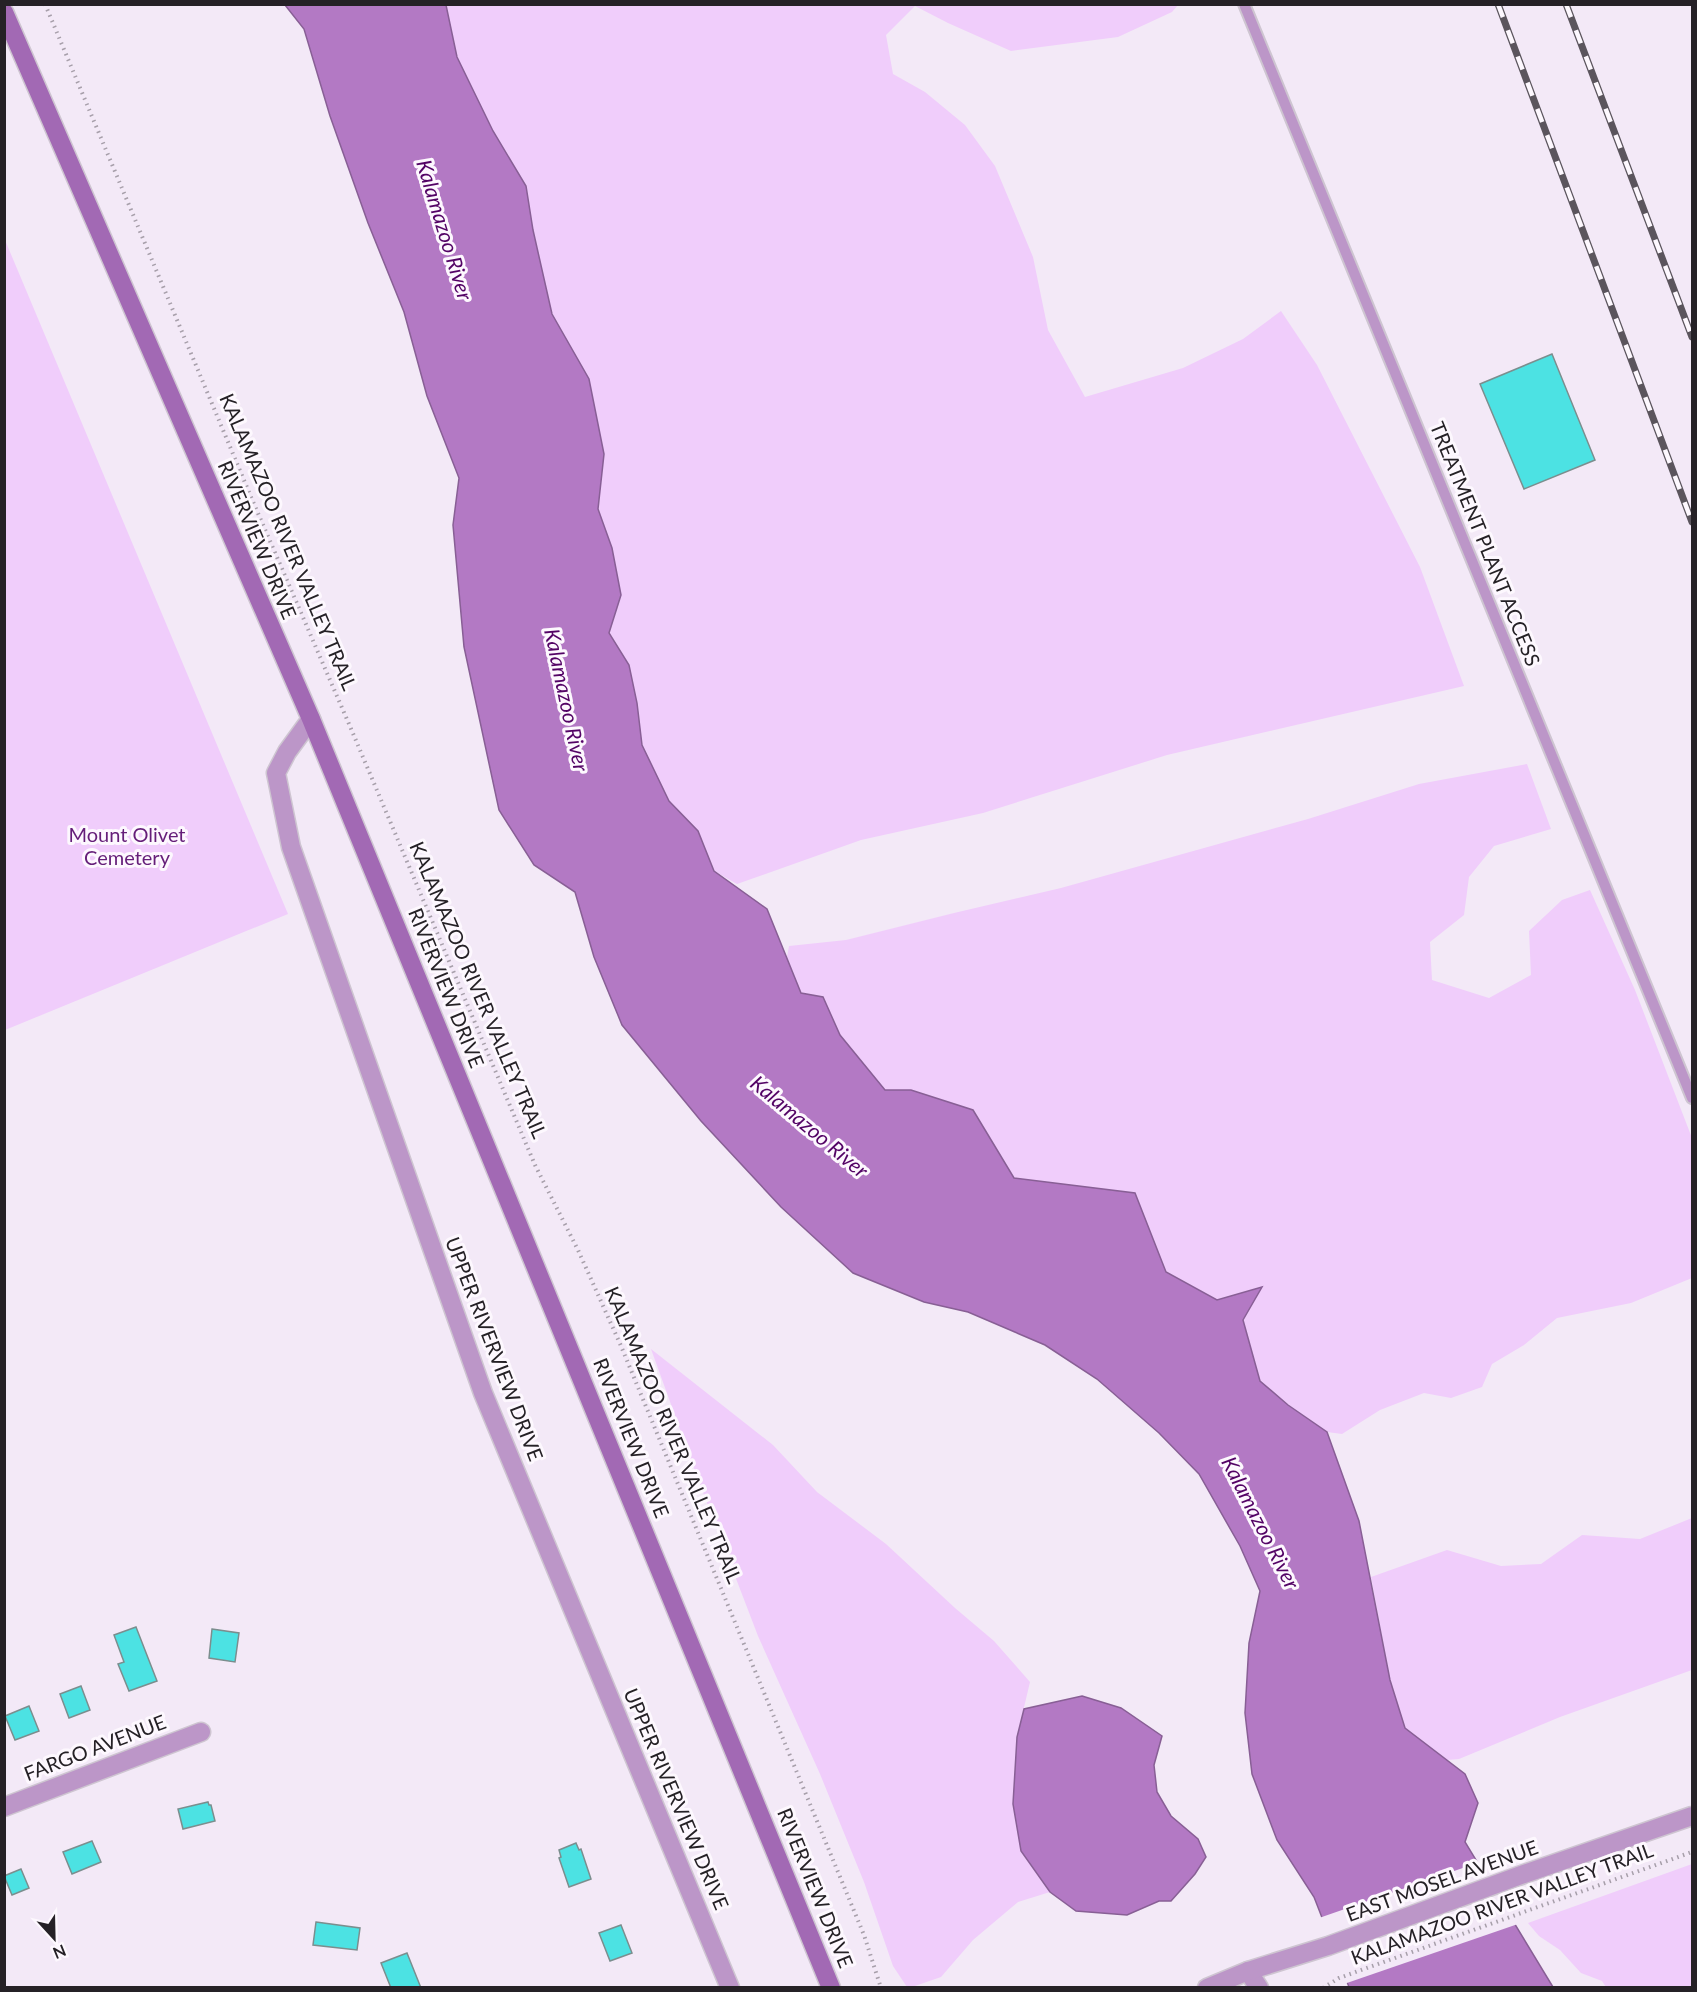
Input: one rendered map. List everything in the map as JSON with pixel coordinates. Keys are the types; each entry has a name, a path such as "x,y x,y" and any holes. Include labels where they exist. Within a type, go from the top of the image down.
{"street":[{"name":"RIVERVIEW DRIVE","path":"4,12 311,719 831,1988"},
{"name":"UPPER RIVERVIEW DRIVE","path":"311,719 287,752 276,772 291,848 483,1393 730,1988"},
{"name":"FARGO AVENUE","path":"4,1807 201,1731"},
{"name":"EAST MOSEL AVENUE","path":"1208,1988 1248,1971 1328,1946 1524,1874 1692,1816"},
{"path":"1248,1971 1258,1988"}],"lane":[{"name":"TREATMENT PLANT ACCESS","path":"1244,4 1692,1098"}],"path":[{"name":"KALAMAZOO RIVER VALLEY TRAIL","path":"45,4 251,497 350,724 536,1165 598,1292 621,1346 864,1935 881,1988"},
{"name":"KALAMAZOO RIVER VALLEY TRAIL","path":"1323,1988 1339,1978 1692,1852"}],"green space":[{"path":"446,4 1178,5 1172,12 1118,37 1011,51 915,6 886,35 893,74 925,92 965,125 995,166 1033,257 1048,330 1085,397 1183,368 1243,339 1281,311 1317,365 1420,567 1464,686 1167,755 983,813 861,840 737,884 714,871 698,831 669,801 641,745 637,703 629,665 609,633 621,595 612,548 598,509 604,454 589,379 552,314 525,186 493,131 457,57"},
{"name":"Mount Olivet Cemetery","path":"5,240 288,914 4,1030"},
{"path":"1527,764 1551,829 1494,846 1469,877 1464,915 1430,942 1432,980 1489,998 1531,975 1529,931 1562,900 1590,890 1635,990 1692,1138 1692,1278 1631,1303 1557,1318 1524,1345 1492,1364 1482,1387 1451,1398 1424,1393 1380,1410 1342,1434 1327,1432 1288,1405 1260,1381 1243,1320 1261,1288 1217,1300 1166,1272 1135,1193 1014,1178 973,1110 911,1090 885,1090 840,1035 823,997 801,993 787,957 789,946 846,940 1061,888 1308,819 1419,784"},
{"path":"651,1349 773,1445 817,1492 886,1544 994,1641 1030,1682 1017,1737 1021,1851 1050,1892 1018,1902 973,1940 941,1977 907,1987 893,1966 864,1882 820,1774 758,1636"},
{"path":"1692,1518 1692,1670 1560,1717 1459,1759 1447,1760 1405,1728 1390,1680 1371,1577 1447,1550 1501,1566 1541,1564 1582,1535 1640,1539"},
{"path":"1692,1864 1692,1987 1606,1987 1602,1981 1581,1973 1560,1950 1539,1936 1528,1923"}],"water":[{"name":"Kalamazoo River","path":"285,5 446,5 457,57 493,131 526,186 533,230 552,314 589,379 604,454 598,509 612,548 621,595 609,633 629,665 637,703 642,745 669,801 698,831 714,871 767,909 801,993 823,997 840,1035 885,1090 911,1090 973,1110 1014,1178 1135,1193 1166,1272 1217,1300 1262,1287 1243,1320 1260,1381 1288,1405 1327,1432 1359,1521 1390,1680 1405,1728 1465,1774 1478,1803 1465,1842 1553,1987 1349,1987 1314,1897 1277,1840 1252,1774 1245,1713 1249,1643 1260,1591 1240,1546 1199,1474 1159,1433 1097,1379 1045,1345 968,1312 924,1302 853,1273 781,1207 701,1121 622,1025 594,957 575,892 534,865 499,810 464,647 453,525 459,478 427,396 404,312 368,223 330,116 304,29"},
{"path":"1082,1696 1121,1708 1162,1736 1154,1765 1157,1792 1171,1816 1198,1839 1206,1857 1195,1874 1171,1901 1159,1901 1127,1915 1076,1911 1050,1892 1021,1851 1013,1804 1017,1737 1024,1709"}],"pier":[{"path":"1480,1862 1518,1924 1344,1984 1319,1918"}],"building":[{"path":"1552,354 1595,460 1524,489 1480,384"},
{"path":"136,1627 157,1681 129,1691 118,1664 124,1662 114,1635"},
{"path":"212,1629 239,1633 235,1662 209,1658"},
{"path":"81,1686 90,1710 69,1718 60,1694"},
{"path":"29,1706 39,1731 15,1740 5,1716"},
{"path":"208,1802 215,1821 183,1829 178,1809"},
{"path":"92,1841 101,1862 72,1874 63,1852"},
{"path":"576,1843 579,1850 581,1849 591,1879 569,1887 559,1858 561,1857 559,1850"},
{"path":"21,1869 29,1888 12,1895 4,1876"},
{"path":"316,1922 360,1928 357,1950 313,1945"},
{"path":"621,1925 632,1953 610,1961 599,1933"},
{"path":"407,1953 421,1988 391,1988 381,1963"}],"railway":[{"path":"1498,4 1692,522"},
{"path":"1566,4 1692,337"}]}
